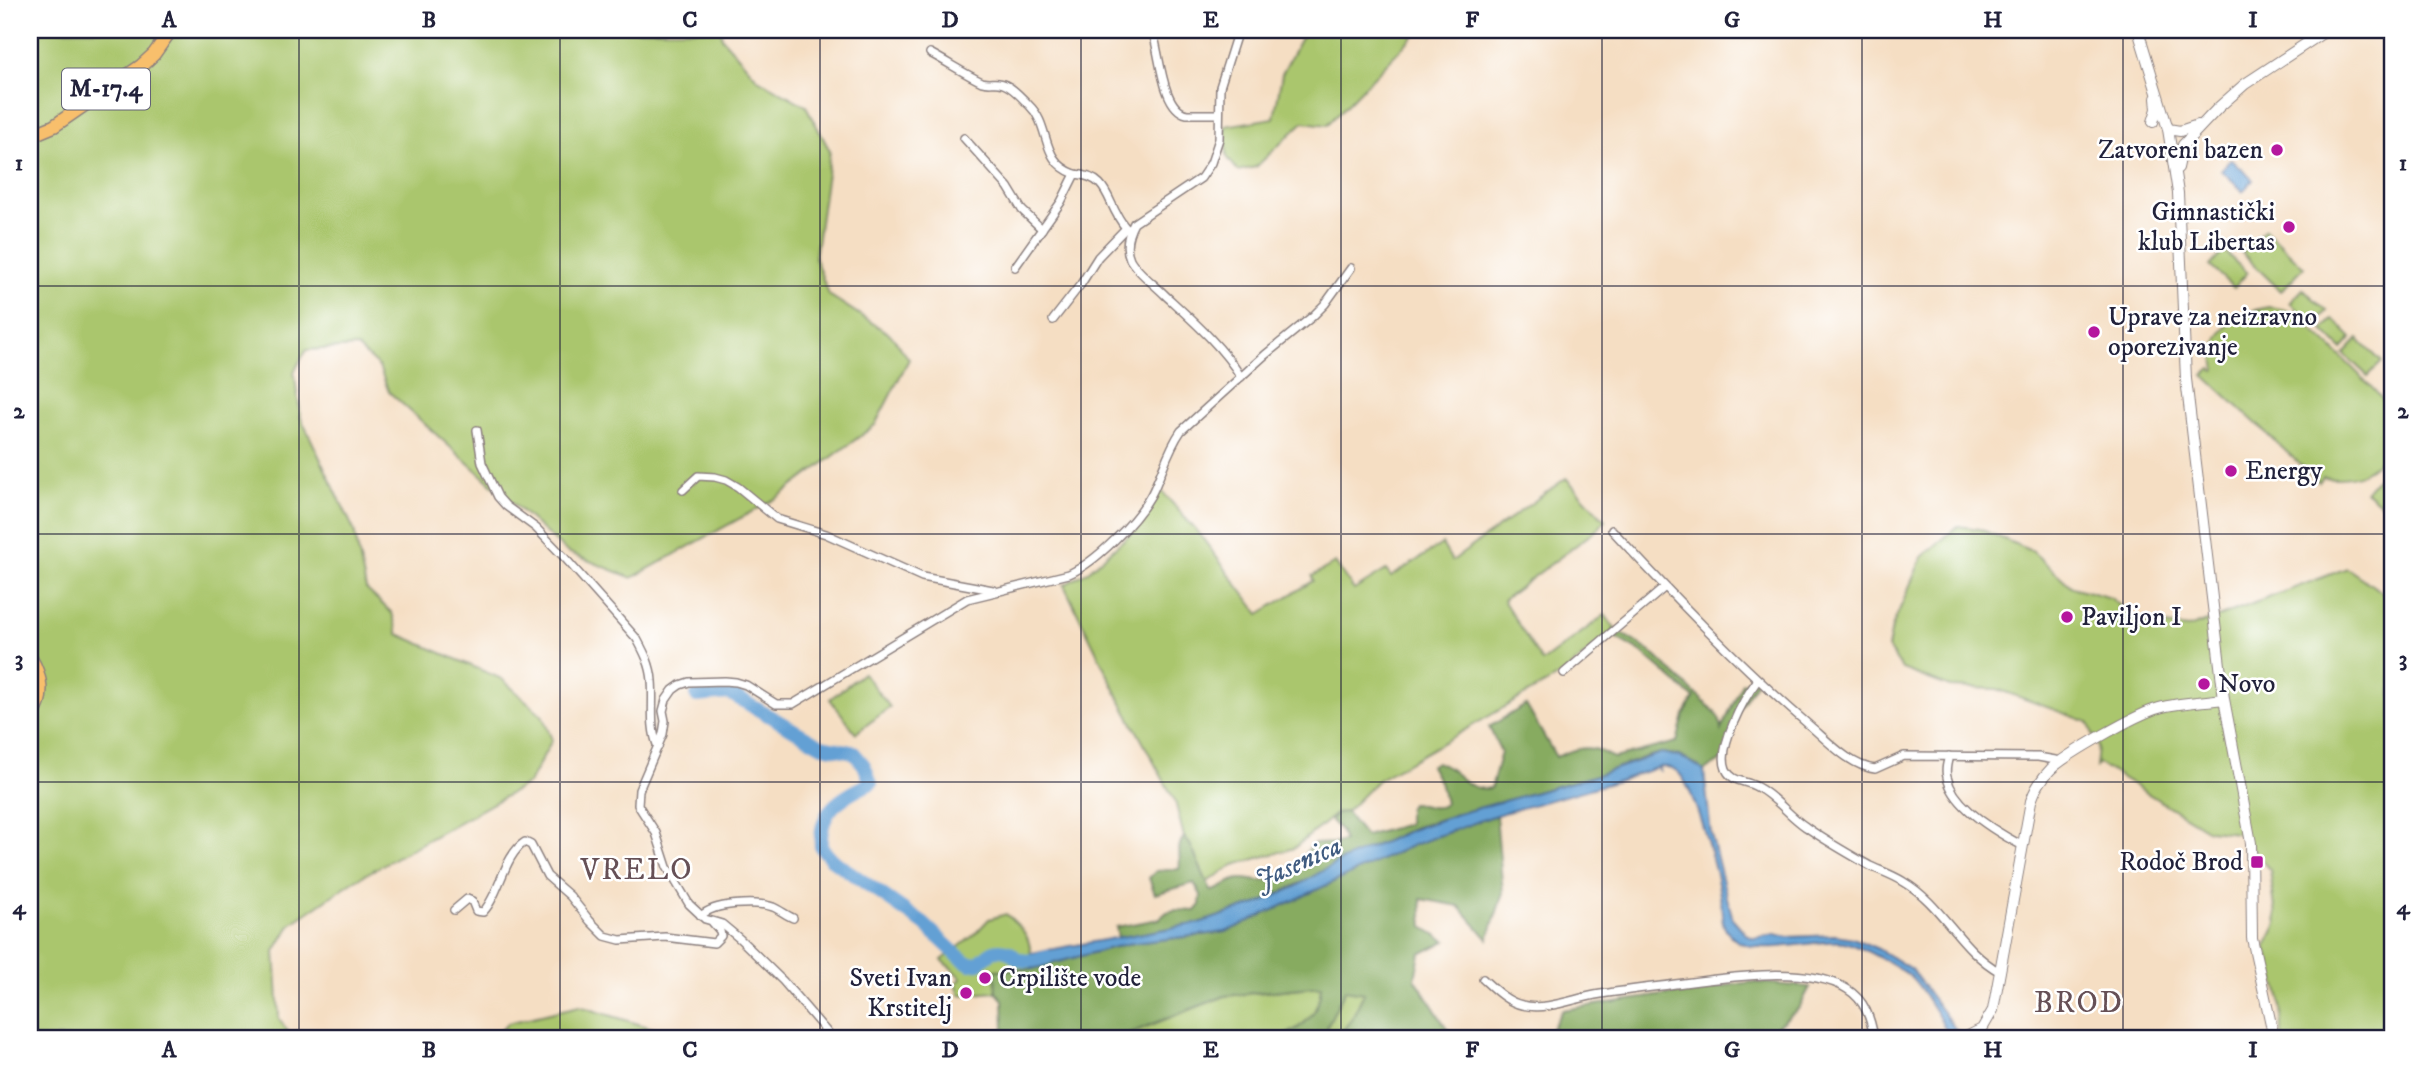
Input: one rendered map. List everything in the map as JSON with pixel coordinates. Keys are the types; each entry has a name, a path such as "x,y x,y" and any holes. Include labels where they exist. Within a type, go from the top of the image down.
{"main road":[{"name":"M-17.4","path":"30,136 54,125 141,66 154,54 171,30"},
{"path":"30,657 40,677 41,693 37,710 30,720"}],"street":[{"path":"1152,30 1160,69 1176,108 1187,114 1218,114"},
{"path":"1053,320 1098,257 1142,215 1189,186 1206,171 1216,152 1219,139 1218,114 1223,75 1237,30"},
{"path":"2138,30 2169,135 2178,192"},
{"path":"2274,1038 2252,938 2251,843 2224,699 2186,379 2179,158 2183,145 2189,138 2245,84 2327,30"},
{"path":"930,53 985,83 1002,83 1031,106 1040,120 1051,155 1062,167 1075,174 1093,177 1100,183 1128,229 1127,248 1133,264 1227,358 1241,377"},
{"path":"2153,122 2157,109 2155,87"},
{"path":"2169,135 2205,121"},
{"path":"2169,135 2177,141 2189,138"},
{"path":"964,138 1007,187 1022,210 1042,229"},
{"path":"1016,267 1061,202 1075,174"},
{"path":"832,1038 761,957 722,924 701,916 689,904 667,867 656,833 638,805 639,790 666,721 663,711 666,701 673,690 688,682 736,682 746,685 776,704 793,704 967,599 1069,574 1090,562 1141,510 1181,431 1325,304 1351,268"},
{"path":"477,430 482,463 498,497 536,528 565,558 637,639 645,653 652,678 653,734 658,747"},
{"path":"683,491 698,476 726,480 777,519 826,534 922,577 998,590"},
{"path":"1612,530 1757,681 1848,757 1869,768 1881,767 1904,756 2038,757 2061,761"},
{"path":"1564,673 1665,587"},
{"path":"1757,681 1740,708 1727,744 1725,765 1730,775 1740,782 1758,787 1807,828 1867,864 1911,886 1932,906 1967,948 2000,972"},
{"path":"1972,1037 1988,1021 1993,1010 2035,789 2061,761 2149,711 2171,705 2224,699"},
{"path":"1949,756 1946,775 1948,782 1963,803 1995,831 2023,846"},
{"path":"454,910 467,898 472,901 476,911 483,912 492,901 516,850 525,842 531,845 547,876 570,896 605,936 620,940 666,937 714,943 721,936 711,921"},
{"path":"701,916 707,910 720,906 753,904 771,906 793,918"},
{"path":"1483,979 1515,1003 1535,1007 1616,992 1735,976 1785,975 1823,980 1839,985 1857,996 1869,1016 1874,1038"}],"green space":[{"path":"30,30 721,30 722,38 758,79 806,106 830,151 815,258 829,295 891,335 909,359 875,425 777,498 632,578 567,552 389,392 379,367 357,347 306,350 294,372 301,418 354,530 366,589 392,613 398,634 502,679 542,715 552,740 529,783 352,882 291,924 275,951 279,1018 292,1038 30,1038"},
{"path":"1305,30 1419,30 1327,125 1303,122 1256,167 1238,171 1227,157 1225,126 1274,118 1282,74"},
{"path":"2265,229 2304,267 2281,291 2242,253"},
{"path":"2224,251 2247,273 2234,288 2210,266"},
{"path":"2303,289 2327,311 2313,326 2290,303"},
{"path":"2270,307 2291,312 2298,317 2355,370 2384,402 2390,421 2389,441 2380,459 2365,472 2345,478 2323,477 2319,482 2204,375 2211,369 2216,370 2216,344 2227,326 2246,313"},
{"path":"2333,319 2352,338 2342,349 2323,330"},
{"path":"2358,339 2382,362 2368,376 2344,354"},
{"path":"2392,460 2392,496 2384,506 2366,491"},
{"path":"1566,478 1605,520 1599,528 1503,600 1542,662 1605,615 1615,629 1564,673 1378,780 1346,812 1337,813 1294,848 1234,865 1207,882 1184,837 1175,801 1119,698 1064,585 1087,572 1130,534 1161,490 1200,535 1259,614 1313,581 1312,576 1335,563 1354,590 1386,570 1391,577 1442,544 1452,561"},
{"path":"1958,526 1980,529 2032,551 2072,587 2111,598 2138,622 2189,628 2347,568 2392,599 2392,1038 2282,1038 2281,1000 2266,946 2277,924 2270,870 2238,833 2208,830 2099,764 2096,767 2098,747 2088,722 1997,689 1950,687 1902,669 1888,648 1892,627 1922,557"},
{"path":"1615,629 1651,652 1716,713 1721,730 1742,683 1747,682 1751,674 1757,681 1740,708 1725,758 1704,771 1677,755 1661,753 1646,757 1597,775 1413,828 1260,903 1199,923 1118,938 1116,927 1159,919 1167,912 1175,910 1195,911 1200,905 1201,895 1194,883 1155,894 1149,878 1156,871 1179,869 1179,849 1184,837 1190,844 1211,891 1238,879 1262,881 1278,877 1303,864 1306,852 1314,844 1344,841 1340,830 1330,820 1337,813 1346,812 1365,836 1408,824 1408,809 1411,804 1433,807 1445,804 1441,785 1430,766 1436,762 1474,787 1491,788 1501,752 1489,727 1526,705 1556,757 1587,748 1614,758 1677,742 1684,715 1694,698 1642,653 1610,634"},
{"path":"863,673 890,707 856,733 830,699"},
{"path":"1496,815 1503,893 1488,939 1459,906 1421,899 1423,927 1446,941 1420,954 1415,978 1453,1038 1338,1038 1364,993 1345,990 1328,1024 1326,1038 1280,1038 1309,1019 1317,1005 1321,986 1225,996 1125,1035 1109,1038 991,1038 1004,1028 1003,1000 996,992 995,970 1032,969 1126,944 1226,932 1413,845"},
{"path":"1006,914 1027,938 1032,969 996,970 996,992 960,995 956,983 961,979 960,976 942,960 974,935 989,919"},
{"path":"1751,982 1810,987 1799,1008 1770,1032 1749,1038 1547,1038 1562,1010"},
{"path":"1322,986 1364,992 1381,1038 1109,1038 1125,1035 1225,996"},
{"path":"579,1006 679,1038 494,1038 508,1023"}],"water":[{"path":"2231,159 2253,180 2243,191 2221,170"},
{"path":"1661,753 1684,759 1704,771 1711,834 1726,894 1733,919 1746,934 1754,938 1775,934 1788,937 1835,935 1853,938 1878,949 1911,969 1962,1038 1950,1038 1932,1006 1910,976 1857,947 1844,942 1754,946 1741,943 1731,936 1724,924 1715,873 1698,813 1685,781 1678,772 1666,767 1658,767 1659,770 1656,768 1496,815 1413,845 1226,932 1126,944 1032,969 1031,953 1199,923 1260,903 1295,887 1336,863 1413,829 1597,775"}],"waterway":[{"name":"Jasenica","path":"697,696 729,693 822,746 853,752 864,765 871,783 849,794 833,807 823,823 821,847 831,859 924,924 957,955 970,964 979,963 996,950 1009,952 1022,960 1048,957"}],"place":[{"name":"Zatvoreni bazen","path":"2277,150"},
{"name":"Gimnastički klub Libertas","path":"2289,227"},
{"name":"Uprave za neizravno oporezivanje","path":"2094,332"},
{"name":"Energy","path":"2231,471"},
{"name":"Paviljon I","path":"2067,617"},
{"name":"Novo","path":"2204,684"},
{"name":"Rodoč Brod","path":"2257,862"},
{"name":"Crpilište vode","path":"985,978"},
{"name":"Sveti Ivan Krstitelj","path":"966,993"}],"district":[{"name":"VRELO","path":"637,870"},
{"name":"BROD","path":"2079,1003"}]}
